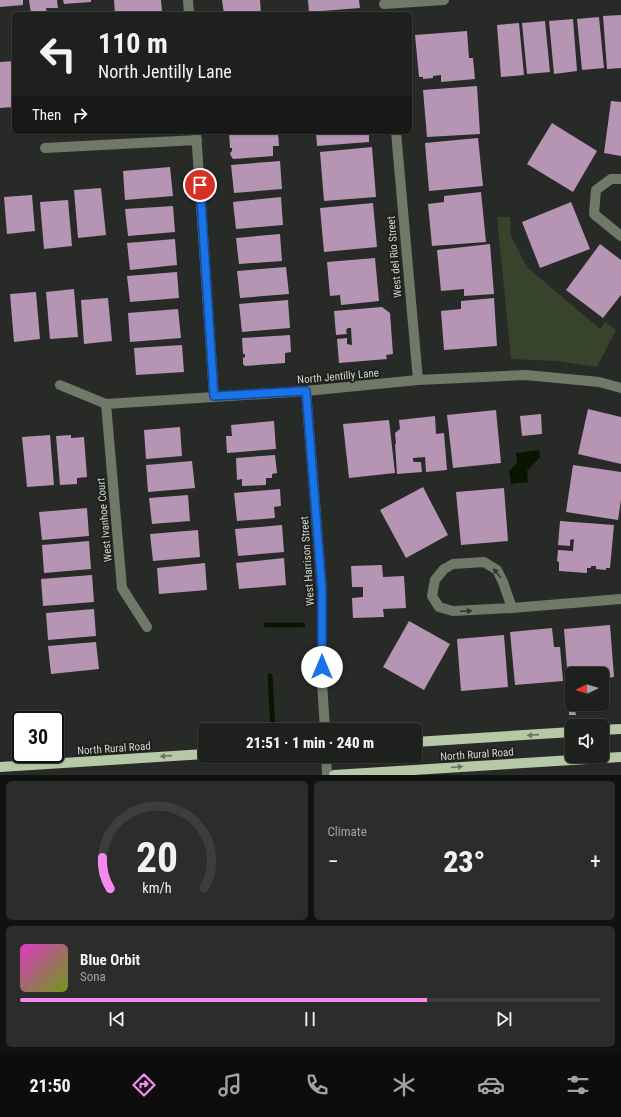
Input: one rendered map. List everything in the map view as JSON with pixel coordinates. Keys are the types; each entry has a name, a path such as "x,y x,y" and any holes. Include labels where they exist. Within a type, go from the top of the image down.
{"main road":[{"path":"609,730 621,729"},
{"name":"North Rural Road","path":"422,742 565,732"},
{"name":"North Rural Road","path":"0,767 198,754"},
{"name":"North Rural Road","path":"334,775 621,757"}],"street":[{"path":"188,0 189,12"},
{"path":"385,6 444,0"},
{"name":"West del Rio Street","path":"396,134 418,380"},
{"path":"45,148 197,136 214,396"},
{"path":"621,179 611,179 596,190 594,214 621,236"},
{"name":"North Jentilly Lane","path":"60,385 106,404 306,391 418,380 526,375 599,382 621,388"},
{"name":"West Harrison Street","path":"306,391 322,590 322,682 325,723"},
{"name":"West Ivanhoe Court","path":"106,404 122,588 147,627"},
{"path":"512,608 497,570 484,562 453,564 444,569 435,580 432,596 439,607 453,611 512,608 621,599"},
{"path":"326,763 327,775"}],"shaded area":[{"path":"497,217 510,217 511,236 527,267 600,329 605,322 616,330 597,367 556,361 511,359"},
{"path":"539,450 540,457 527,471 528,482 511,484 509,471 517,463 516,453"}],"building":[{"path":"0,0 23,0 23,5 0,7"},
{"path":"29,0 57,0 58,8 46,8 47,12 31,12"},
{"path":"63,0 91,0 91,2 64,4"},
{"path":"114,0 161,0 162,11 115,12"},
{"path":"222,0 260,0 261,12 224,12"},
{"path":"308,0 359,0 360,8 309,12"},
{"path":"621,15 621,68 607,69 603,16"},
{"path":"599,17 604,68 582,70 577,19"},
{"path":"573,19 577,71 554,74 549,21"},
{"path":"545,21 550,72 527,74 522,23"},
{"path":"519,23 524,75 501,77 497,25"},
{"path":"467,31 469,58 473,58 475,79 441,82 441,75 423,79 423,77 419,77 415,35"},
{"path":"12,61 12,107 0,108 0,62"},
{"path":"477,86 480,134 427,137 423,90"},
{"path":"611,101 621,102 621,156 604,153"},
{"path":"552,123 597,151 573,192 527,164"},
{"path":"229,134 278,134 279,146 273,146 273,156 233,159 230,153 232,148 230,148"},
{"path":"316,134 369,134 369,142 317,146"},
{"path":"478,138 483,186 429,191 425,143"},
{"path":"372,147 376,197 324,201 320,152"},
{"path":"280,161 282,189 234,193 231,165"},
{"path":"170,167 173,196 125,200 123,171"},
{"path":"101,188 106,235 78,238 74,190"},
{"path":"481,192 486,242 432,246 428,204 444,202 444,196"},
{"path":"32,195 35,231 7,234 4,197"},
{"path":"281,197 283,225 236,229 233,202"},
{"path":"68,200 72,246 44,249 40,202"},
{"path":"571,202 590,249 540,268 522,222"},
{"path":"373,203 377,247 324,252 320,208"},
{"path":"173,206 175,232 128,236 125,209"},
{"path":"280,234 282,261 239,264 236,238"},
{"path":"175,239 177,265 130,270 127,243"},
{"path":"490,244 494,294 464,296 464,289 441,291 437,250"},
{"path":"600,244 621,260 621,295 603,318 566,290"},
{"path":"375,258 379,301 341,305 340,295 330,296 327,262"},
{"path":"286,267 289,294 240,298 237,271"},
{"path":"177,272 179,298 130,302 127,276"},
{"path":"74,289 78,337 50,339 46,292"},
{"path":"36,292 40,339 14,342 10,294"},
{"path":"108,298 112,341 84,344 81,300"},
{"path":"494,298 497,346 444,350 441,311 461,309 461,301"},
{"path":"288,300 290,328 242,332 239,304"},
{"path":"382,307 390,313 393,354 386,355 387,359 339,363 337,339 347,338 347,344 352,345 351,328 346,330 347,334 336,335 334,311"},
{"path":"178,309 181,338 130,342 128,313"},
{"path":"290,335 291,352 285,353 285,363 245,366 243,364 245,354 243,354 242,338"},
{"path":"182,345 184,372 136,375 134,348"},
{"path":"588,409 621,417 621,464 578,454"},
{"path":"496,410 501,463 453,468 447,415"},
{"path":"541,414 542,434 522,436 520,416"},
{"path":"435,416 436,434 444,433 447,470 426,472 425,457 413,458 413,461 415,462 421,462 422,472 397,474 395,433 400,429 399,420"},
{"path":"389,420 395,473 349,478 343,424"},
{"path":"274,421 276,449 227,453 226,436 232,436 231,425"},
{"path":"180,427 182,456 146,459 144,430"},
{"path":"50,435 54,485 27,487 22,437"},
{"path":"71,435 71,438 84,437 87,477 77,478 77,484 60,485 56,436"},
{"path":"275,455 277,473 272,474 272,478 266,478 266,485 242,486 242,479 237,480 236,458"},
{"path":"192,461 195,488 148,492 146,465"},
{"path":"573,465 621,472 621,500 618,520 566,512"},
{"path":"423,487 448,535 406,558 380,510"},
{"path":"504,488 508,541 461,545 456,492"},
{"path":"280,489 281,506 274,507 275,518 237,521 234,493"},
{"path":"188,495 190,521 152,524 149,498"},
{"path":"87,508 89,536 42,540 39,512"},
{"path":"560,521 614,525 610,568 606,568 606,570 596,569 596,566 591,566 591,568 587,568 587,573 559,571 559,562 557,561 558,550 573,551 574,539 570,540 570,546 558,545"},
{"path":"282,525 284,552 238,556 235,529"},
{"path":"198,530 200,557 153,561 150,534"},
{"path":"89,541 91,569 44,573 42,545"},
{"path":"284,558 286,585 239,589 236,563"},
{"path":"205,563 207,590 159,594 157,568"},
{"path":"382,565 383,577 404,576 406,608 383,609 384,617 353,618 352,598 363,597 363,587 352,587 351,566"},
{"path":"92,575 94,602 43,606 41,579"},
{"path":"94,609 96,636 48,640 46,613"},
{"path":"409,621 450,644 424,690 383,667"},
{"path":"610,625 614,677 609,678 609,667 567,667 564,629"},
{"path":"552,628 554,647 560,647 563,681 515,685 510,632"},
{"path":"504,635 508,687 461,691 457,639"},
{"path":"96,642 99,669 51,674 48,646"},
{"path":"569,711 575,711 576,715 569,715"}],"waterway":[{"path":"266,625 303,625"},
{"path":"270,676 273,723"}],"route":[{"path":"200,185 214,396 306,391 322,590 322,667"}]}
